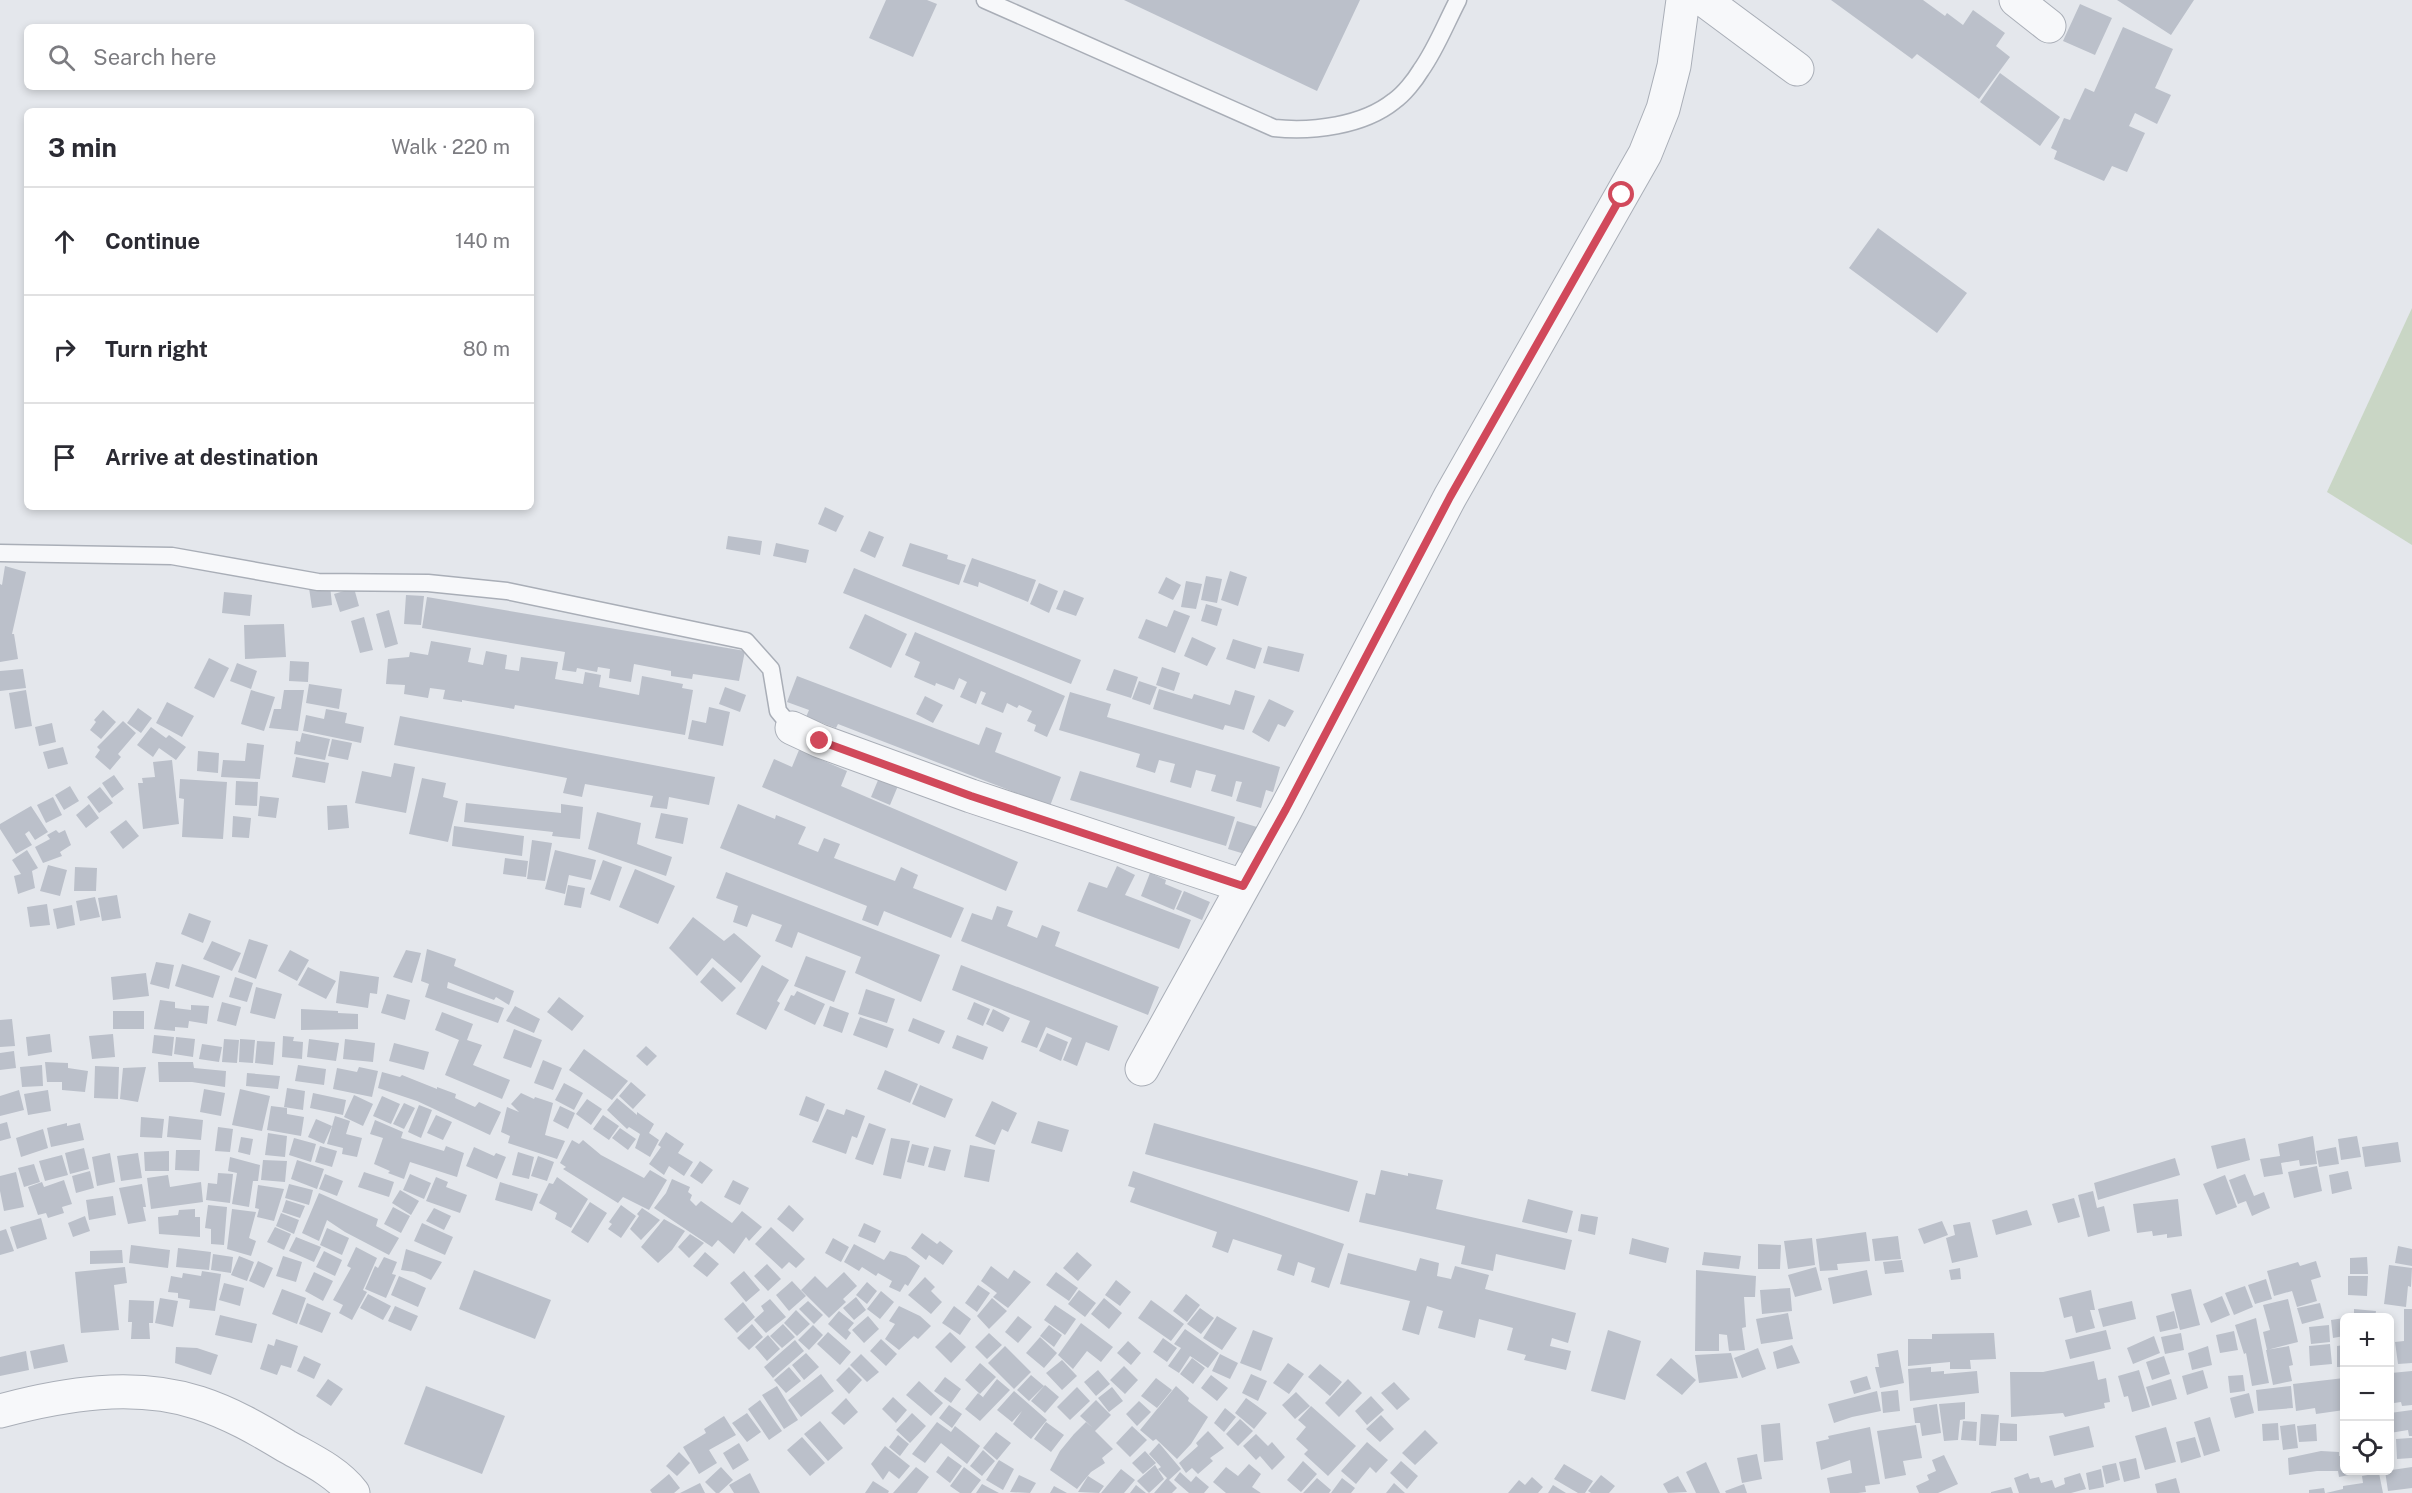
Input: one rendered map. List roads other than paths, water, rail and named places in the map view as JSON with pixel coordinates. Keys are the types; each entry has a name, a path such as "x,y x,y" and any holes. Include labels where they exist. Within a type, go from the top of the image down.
{"street":[{"path":"1142,1069 1292,799 1450,497 1645,154 1663,109 1674,66 1683,0"},
{"path":"1704,0 1797,69"},
{"path":"2016,0 2049,26"},
{"path":"792,728 971,796 1243,886"},
{"path":"0,1411 45,1399 92,1392 151,1394 198,1402 233,1416 293,1449 330,1471 353,1493"}],"lane":[{"path":"985,0 1274,128 1284,129 1338,124 1362,119 1394,101 1422,70 1458,0"},
{"path":"0,553 172,556 318,582 428,583 507,591 746,640 771,669 778,711 792,728"}]}
